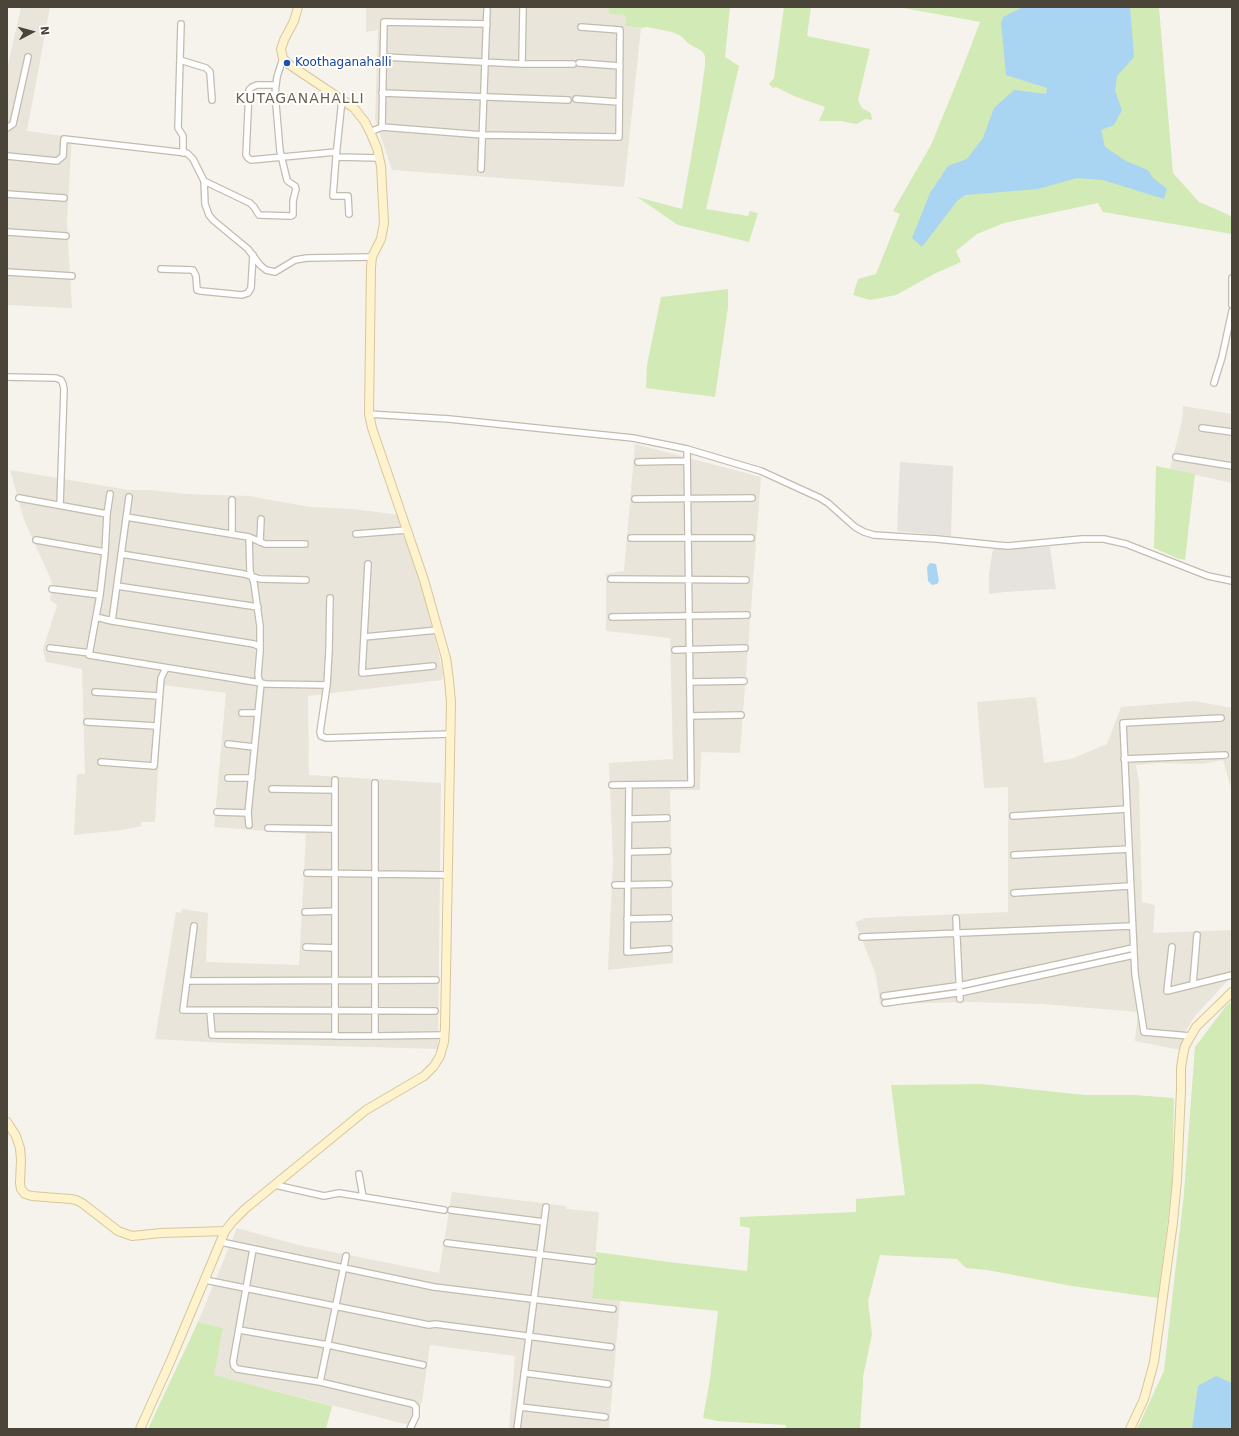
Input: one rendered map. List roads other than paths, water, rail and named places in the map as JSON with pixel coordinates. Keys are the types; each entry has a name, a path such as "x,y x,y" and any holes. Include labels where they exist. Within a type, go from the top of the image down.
{"street":[{"path":"140,1429 206,1280 225,1231 245,1209 366,1110 424,1076 434,1066 440,1056 444,1036 451,702 446,658 424,580 372,428 369,414 372,257 381,239 384,223 381,166 377,148 370,132 365,122 354,108 287,63 283,58 281,49 294,21 298,7"},
{"path":"522,64 523,9"},
{"path":"481,169 487,10"},
{"path":"382,127 384,22 487,24"},
{"path":"181,24 178,128 183,136 183,153"},
{"path":"370,132 382,127 483,135 619,137 620,30 582,27"},
{"path":"7,128 13,124 28,57"},
{"path":"384,57 522,64 620,66"},
{"path":"204,181 250,203 259,215 293,215 293,201 296,189 295,186 288,180 282,157 275,93 283,58"},
{"path":"180,60 206,68 210,72 212,100"},
{"path":"276,85 257,84 249,90 246,155 248,158 251,160 336,155 379,158"},
{"path":"382,93 568,100"},
{"path":"342,99 336,155 334,196 348,196 349,214"},
{"path":"576,99 619,102"},
{"path":"7,156 57,161 63,156 64,139 191,155 204,181 205,204 213,220 253,255 260,265 266,270 275,272 295,260 307,258 372,257"},
{"path":"7,194 64,198"},
{"path":"7,232 66,236"},
{"path":"161,269 193,270 196,276 197,290 200,292 242,294 248,293 251,288 253,255"},
{"path":"7,272 72,276"},
{"path":"1232,278 1232,304"},
{"path":"1214,383 1222,358 1232,312"},
{"path":"7,377 56,378 63,384 60,505"},
{"path":"369,414 449,419 633,438 687,449 761,471 820,498 828,503 855,527 874,535 937,539 996,546 1082,539 1104,539 1126,544 1208,576 1232,581"},
{"path":"1202,428 1232,432"},
{"path":"612,785 691,784 687,449"},
{"path":"1176,457 1232,466"},
{"path":"638,462 687,461"},
{"path":"90,653 100,595 110,494"},
{"path":"112,621 129,497"},
{"path":"19,498 107,514"},
{"path":"635,499 752,498"},
{"path":"232,500 232,534"},
{"path":"126,518 249,537 265,544 305,544"},
{"path":"260,542 261,519"},
{"path":"356,534 407,530"},
{"path":"249,537 250,571 254,583 260,626 258,675 261,683 248,813 249,825"},
{"path":"631,538 751,538"},
{"path":"36,540 105,552"},
{"path":"121,554 244,574 260,579 306,580"},
{"path":"368,564 362,673 433,666"},
{"path":"611,579 746,580"},
{"path":"117,586 258,607"},
{"path":"52,589 100,595"},
{"path":"330,598 330,651 320,732 324,738 450,734"},
{"path":"612,617 747,615"},
{"path":"96,617 112,621 254,644 260,647"},
{"path":"364,637 438,630"},
{"path":"50,648 90,653 89,655 266,684 327,685"},
{"path":"675,650 745,648"},
{"path":"101,762 154,766 161,678 166,668"},
{"path":"690,682 744,681"},
{"path":"95,692 159,696"},
{"path":"242,713 257,713"},
{"path":"690,716 741,715"},
{"path":"1190,1036 1144,1032 1135,974 1133,948 1123,723 1221,718"},
{"path":"87,722 157,726"},
{"path":"228,744 254,747"},
{"path":"1124,759 1225,755"},
{"path":"228,778 252,778"},
{"path":"335,780 335,1036"},
{"path":"375,783 375,1036"},
{"path":"629,785 627,952 669,949"},
{"path":"272,789 335,790"},
{"path":"1013,816 1127,809"},
{"path":"217,812 248,813"},
{"path":"628,819 667,818"},
{"path":"268,828 335,829"},
{"path":"1014,855 1129,849"},
{"path":"628,852 668,851"},
{"path":"307,873 448,875"},
{"path":"615,885 669,884"},
{"path":"1014,894 1130,886"},
{"path":"305,912 335,911"},
{"path":"627,919 669,918"},
{"path":"956,918 960,999"},
{"path":"194,926 183,1010 435,1011"},
{"path":"862,937 1132,926"},
{"path":"1193,984 1197,935"},
{"path":"1172,947 1167,991 1232,974"},
{"path":"306,948 335,948"},
{"path":"884,996 960,985 1133,948"},
{"path":"885,1003 960,992 1134,954"},
{"path":"187,981 436,980"},
{"path":"1130,1429 1144,1399 1154,1362 1173,1222 1180,1119 1181,1068 1185,1046 1190,1036 1204,1018 1232,992"},
{"path":"210,1011 212,1034 444,1036"},
{"path":"7,1122 16,1136 20,1148 20,1183 21,1189 25,1194 76,1200 118,1231 132,1236 161,1233 225,1231"},
{"path":"359,1174 363,1197"},
{"path":"275,1185 324,1196 339,1193 444,1210"},
{"path":"517,1429 546,1207"},
{"path":"451,1210 544,1222"},
{"path":"221,1242 434,1287 613,1309"},
{"path":"447,1243 593,1261"},
{"path":"253,1249 233,1362 234,1366 237,1369 320,1382 413,1404 416,1407 416,1416 410,1429"},
{"path":"320,1382 346,1256"},
{"path":"206,1280 429,1325 435,1324 611,1347"},
{"path":"239,1330 328,1345 423,1365"},
{"path":"524,1373 608,1384"},
{"path":"520,1407 605,1416"}],"water":[{"path":"1023,7 1130,7 1134,57 1117,76 1115,91 1122,110 1114,125 1101,130 1105,147 1126,161 1148,170 1153,178 1167,189 1164,199 1103,180 1077,178 1038,189 965,195 957,201 922,247 912,238 930,193 948,166 967,159 983,138 994,108 1014,90 1046,94 1047,88 1006,75 1001,23 1003,17"},
{"path":"930,563 936,564 939,581 937,584 932,585 928,581 927,567"},
{"path":"1216,1376 1232,1383 1232,1429 1192,1429 1198,1386"}],"place":[{"name":"Koothaganahalli","path":"287,63"}],"district":[{"name":"KUTAGANAHALLI","path":"300,99"}]}
